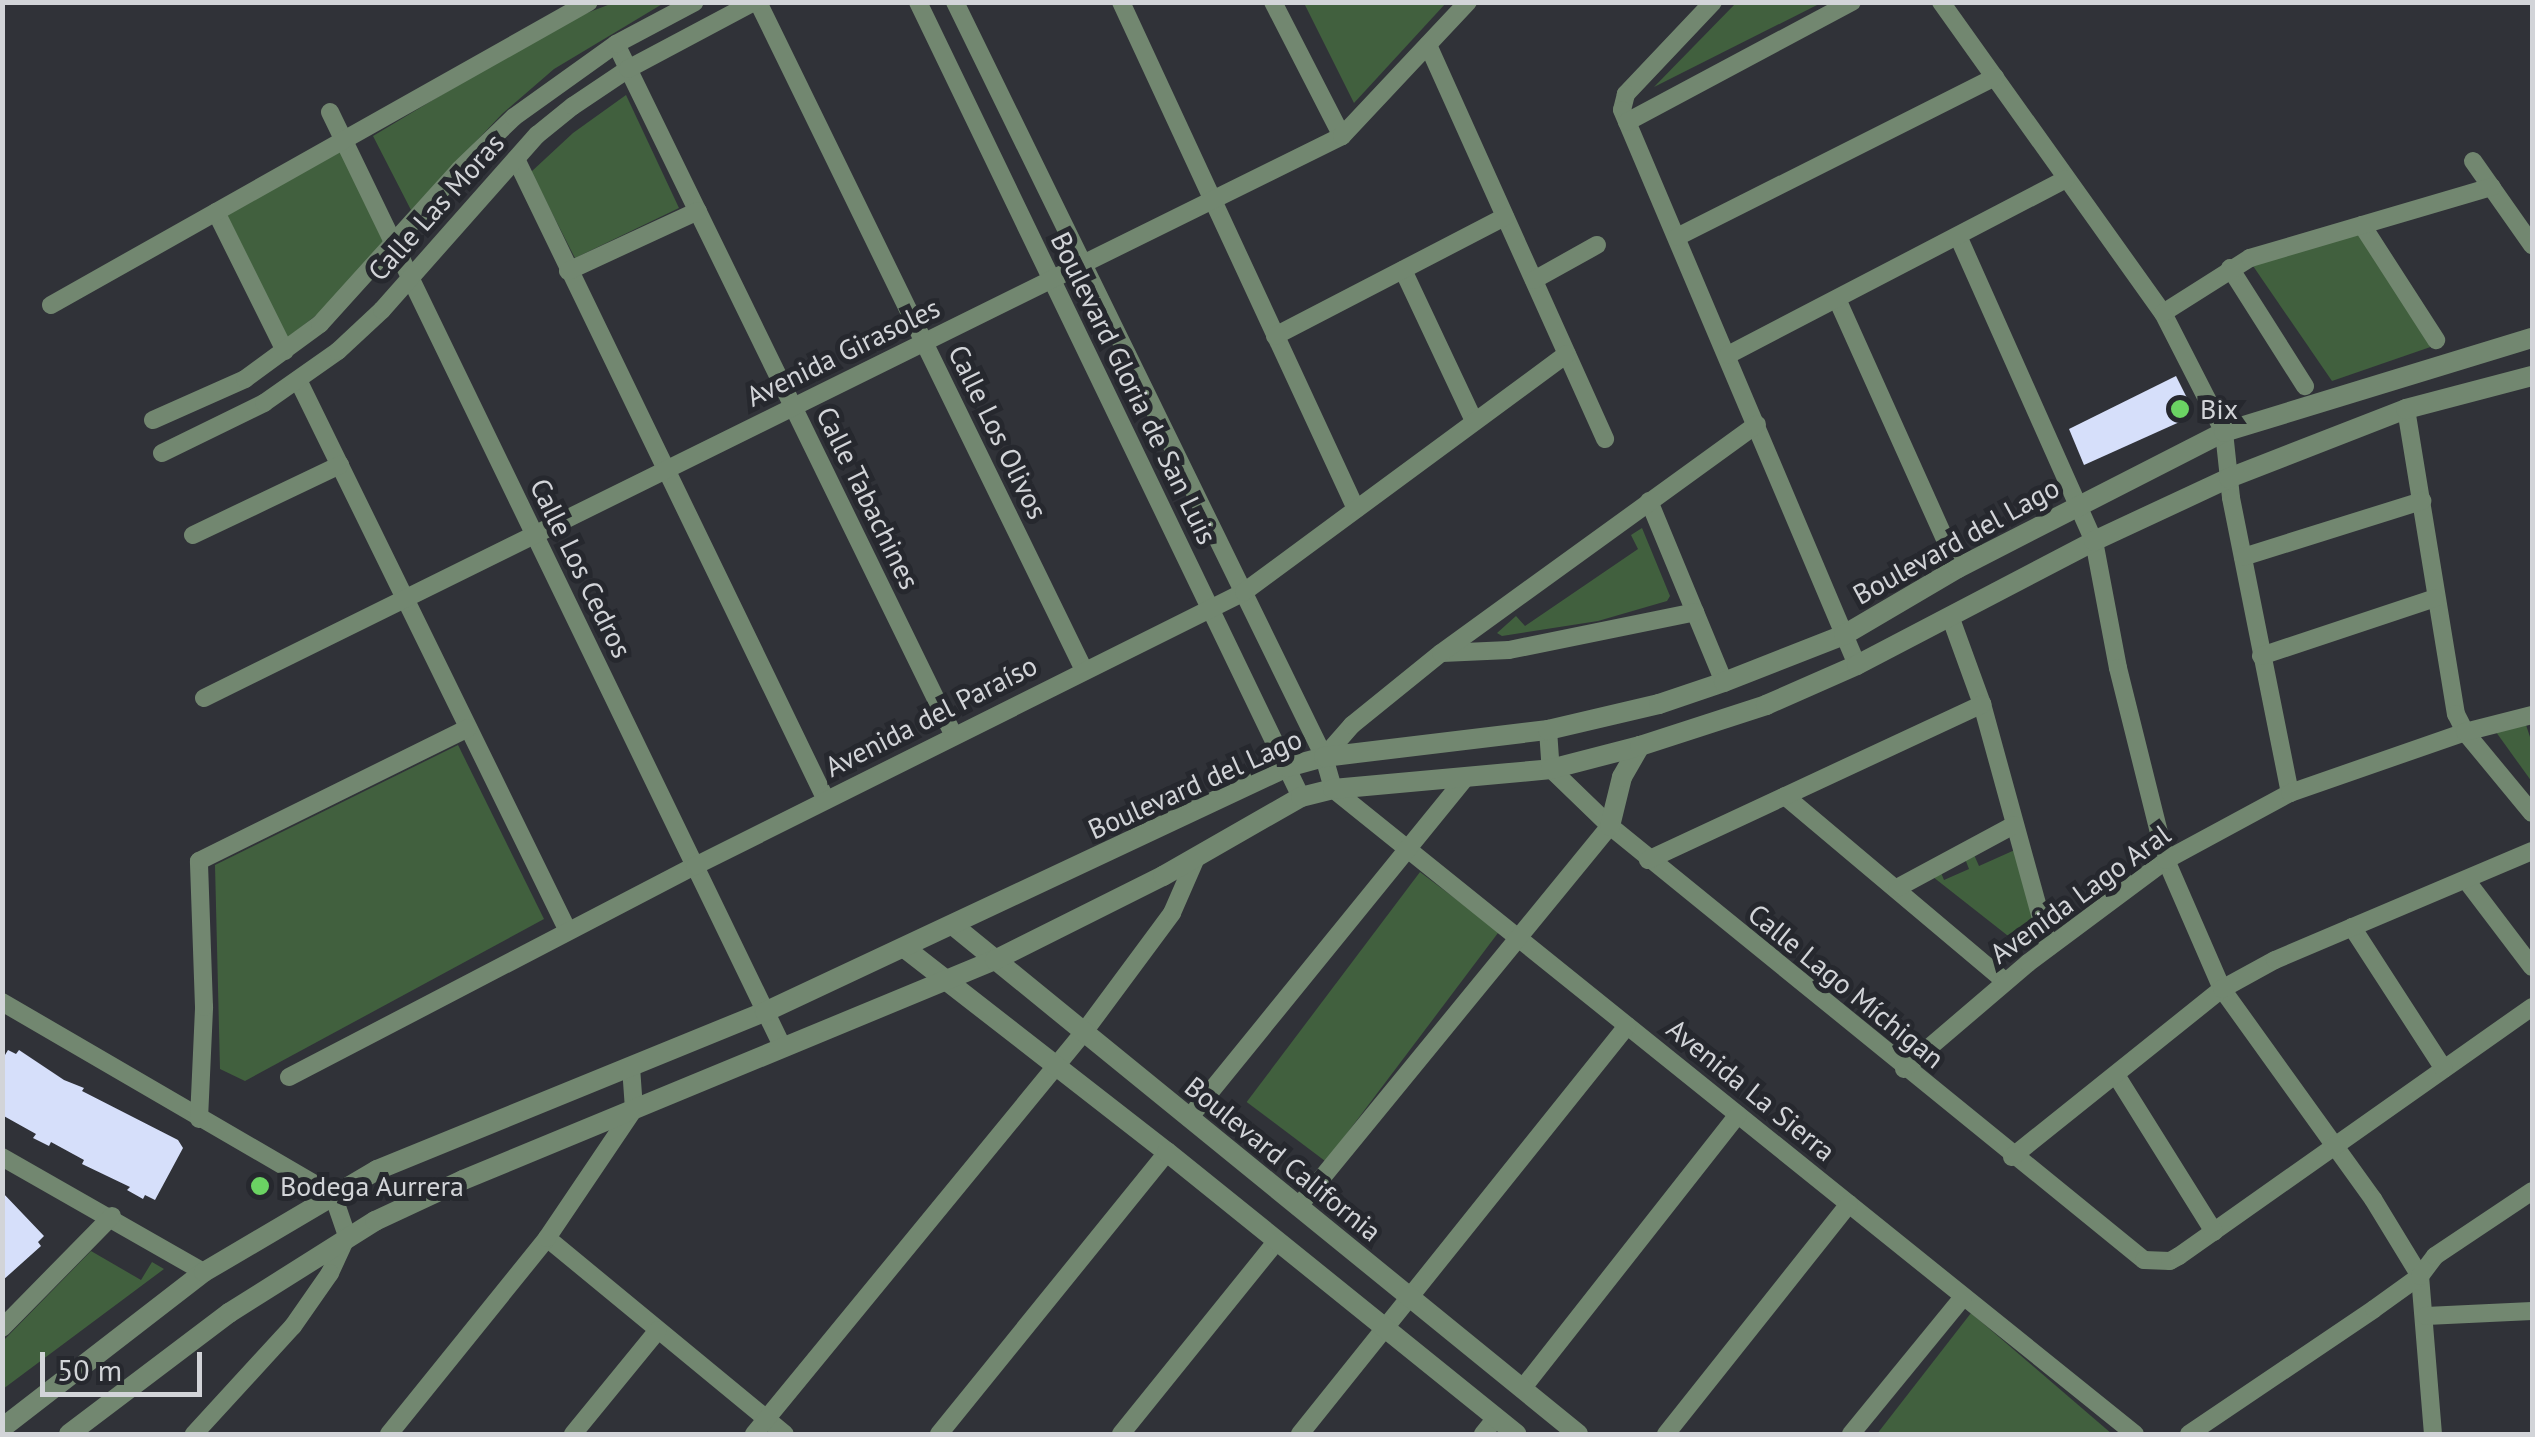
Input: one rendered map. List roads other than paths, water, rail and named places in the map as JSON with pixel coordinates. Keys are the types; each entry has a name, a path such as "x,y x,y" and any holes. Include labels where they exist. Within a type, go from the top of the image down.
{"street":[{"path":"52,305 589,2"},
{"path":"153,420 245,379 403,261 514,117 616,44 695,2"},
{"name":"Calle Las Moras","path":"162,452 299,382 338,350 403,261 573,106 628,69 756,2"},
{"name":"Calle Los Olivos","path":"756,2 1084,670"},
{"name":"Boulevard Gloria de San Luis","path":"918,2 1301,797"},
{"name":"Boulevard Gloria de San Luis","path":"954,2 1324,757 1333,789"},
{"path":"1121,2 1356,509"},
{"name":"Avenida Girasoles","path":"204,698 1342,136 1468,2"},
{"path":"1713,2 1626,94 1625,116 1857,666"},
{"path":"1625,116 1852,2"},
{"path":"1942,2 2163,313 2224,432 2243,557 2290,794"},
{"path":"1279,4 1342,136"},
{"name":"Calle Tabachines","path":"616,44 954,736"},
{"path":"1428,45 1605,439"},
{"path":"1678,237 1995,77"},
{"name":"Calle Los Cedros","path":"330,112 783,1048"},
{"path":"516,159 826,800"},
{"path":"2473,161 2532,245"},
{"path":"1728,355 2066,179"},
{"path":"2163,313 2230,268 2492,187"},
{"path":"216,212 285,351"},
{"path":"568,272 698,212"},
{"path":"1275,336 1505,216"},
{"path":"2362,225 2436,340"},
{"path":"1958,236 2094,541 2118,668 2166,860 2222,989 2334,1144 2420,1276 2433,1434"},
{"path":"1534,280 1597,245"},
{"path":"2230,268 2305,386"},
{"path":"1403,270 1474,422"},
{"path":"1837,299 1958,568"},
{"name":"Boulevard del Lago","path":"2,1428 204,1272 377,1170 765,1012 1287,767 1324,757 1548,730 1659,704 1724,682 1844,635 1958,568 2224,432 2531,345"},
{"name":"Avenida del Paraíso","path":"289,1078 694,866 1244,592 1567,354"},
{"name":"Boulevard del Lago","path":"68,1434 230,1313 348,1236 464,1180 995,960 1196,858 1301,797 1333,789 1464,780 1551,769 1640,746 1766,705 1857,666 2094,541 2229,478 2406,408 2532,376"},
{"path":"299,382 568,931"},
{"path":"2406,408 2450,692 2465,732 2532,812"},
{"path":"1324,757 1352,725 1441,653 1757,424"},
{"path":"193,535 340,465"},
{"path":"1649,501 1724,682"},
{"path":"2243,557 2422,502"},
{"path":"2262,656 2435,598"},
{"path":"1441,653 1509,650 1695,612"},
{"path":"1950,616 1982,704 2049,947"},
{"path":"1648,860 1982,704"},
{"name":"Avenida Lago Aral","path":"1904,1069 2005,981 2166,860 2290,794 2465,732 2532,715"},
{"path":"199,1120 204,1007 198,862 468,728"},
{"path":"1548,730 1551,769"},
{"path":"1298,1206 1610,826 1622,778 1640,746"},
{"name":"Calle Lago Míchigan","path":"1551,769 1648,860 2144,1260 2170,1261 2214,1232"},
{"path":"1188,1118 1464,780"},
{"name":"Avenida La Sierra","path":"1333,789 2135,1434"},
{"path":"1785,796 2005,981"},
{"path":"1896,888 2014,825"},
{"path":"2012,1157 2222,989 2352,927 2532,851"},
{"path":"754,1434 1084,1032 1172,913 1196,858"},
{"path":"2466,880 2532,967"},
{"name":"Boulevard California","path":"954,926 1578,1434"},
{"path":"2352,927 2444,1069"},
{"path":"906,949 1385,1328 1489,1426 1516,1434"},
{"path":"2,1002 199,1120 333,1194 348,1236 313,1301 194,1434"},
{"path":"2116,1075 2214,1232 2532,1006"},
{"path":"1300,1434 1628,1026"},
{"path":"388,1434 547,1238 634,1109 632,1067"},
{"path":"1522,1389 1738,1115"},
{"path":"938,1434 1167,1152"},
{"path":"2,1156 204,1272"},
{"path":"2189,1434 2420,1276 2435,1256 2532,1190"},
{"path":"1666,1434 1848,1204"},
{"path":"2,1328 112,1216"},
{"path":"547,1238 785,1434"},
{"path":"1120,1434 1277,1241"},
{"path":"1851,1434 1964,1296"},
{"path":"2426,1316 2532,1311"},
{"path":"573,1434 658,1330"}],"place":[{"name":"Bix","path":"2180,409"},
{"name":"Bodega Aurrera","path":"260,1186"}]}
